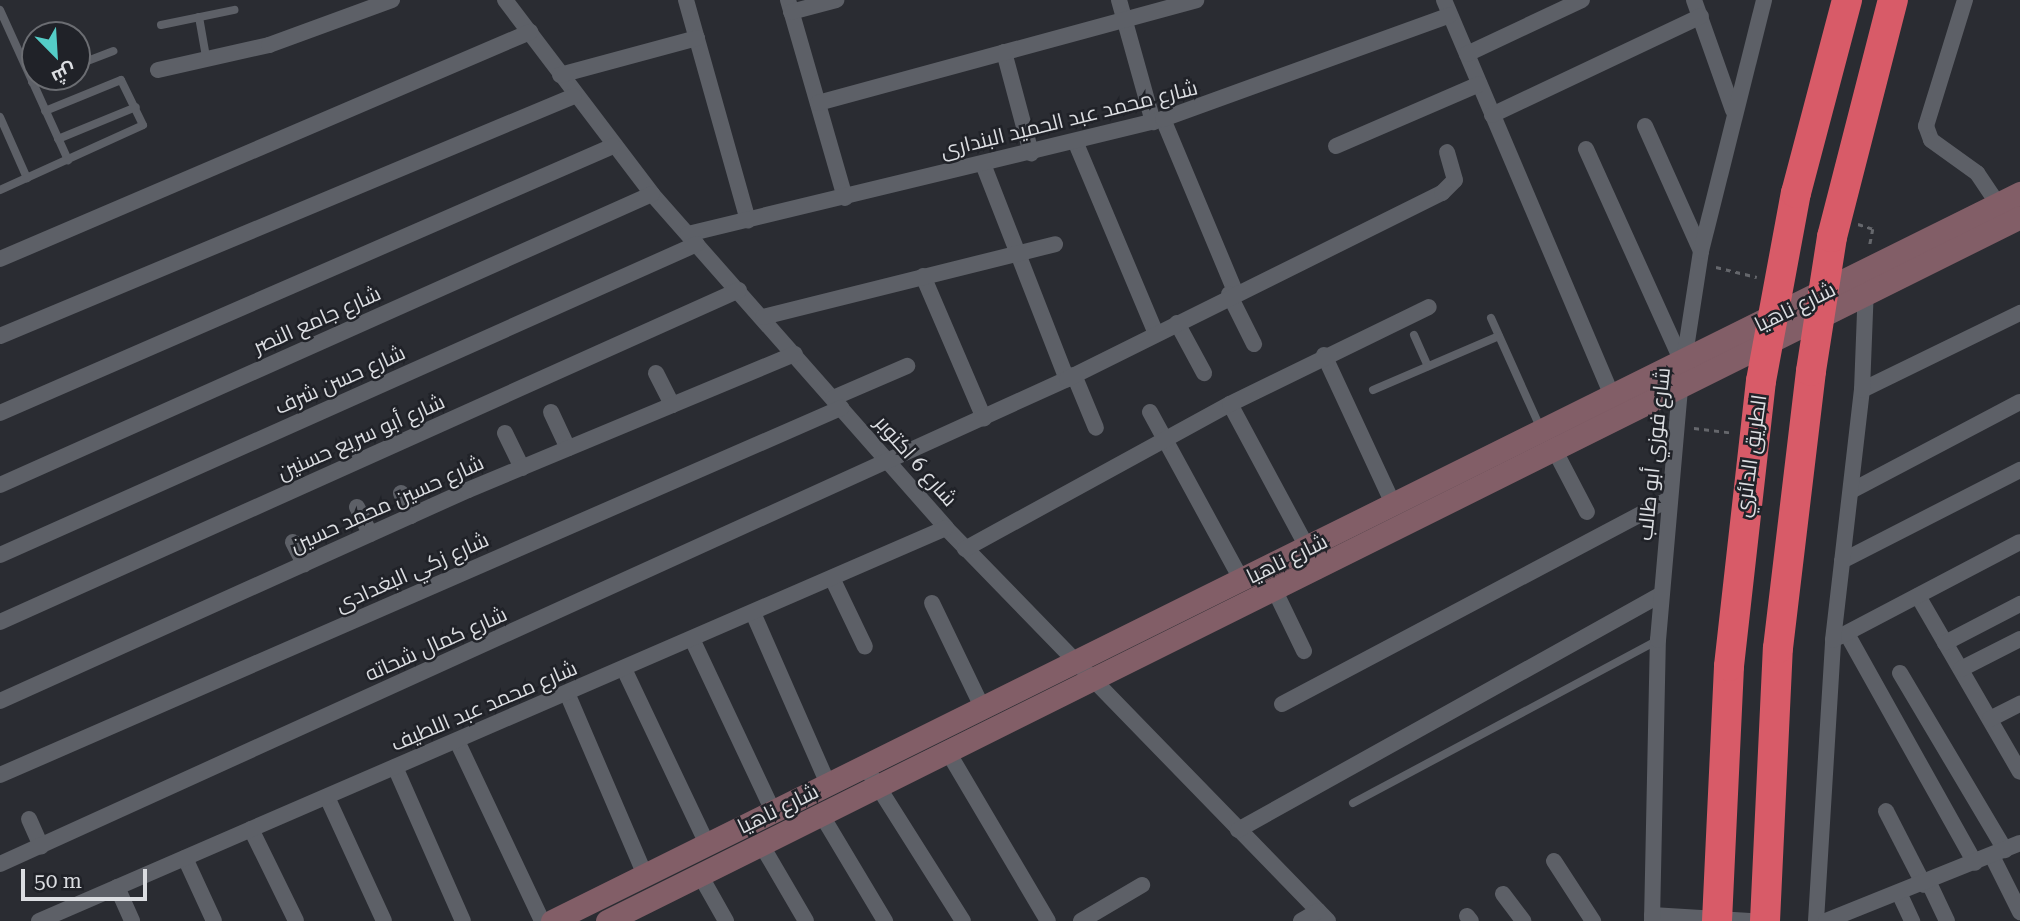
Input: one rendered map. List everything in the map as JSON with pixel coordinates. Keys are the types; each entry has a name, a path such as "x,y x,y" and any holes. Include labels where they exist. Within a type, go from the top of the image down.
{"highway":[{"name":"الطريق الدائري","path":"1717,921 1716,847 1761,381 1780,269 1847,0"},
{"path":"1765,921 1765,851 1777,649 1811,371 1832,237 1893,0"}],"main road":[{"name":"شارع ناهيا","path":"607,921 637,915 700,875 1274,589 1352,538 1394,506 1680,387 1866,284 2020,193"},
{"name":"شارع ناهيا","path":"552,921 982,707 1308,549 1352,538 1549,441 1613,398 1684,363 2020,217"}],"street":[{"path":"158,70 206,55 268,45 392,0"},
{"name":"شارع 6 اكتوبر","path":"505,0 574,96 652,194 946,528 1323,916"},
{"path":"685,0 748,220"},
{"path":"836,0 790,6 845,198"},
{"path":"1119,0 1158,120 1254,344"},
{"path":"818,103 1196,0"},
{"path":"1467,54 1582,0"},
{"path":"1695,0 1733,110"},
{"name":"شارع فوزي أبو طالب","path":"1652,918 1658,640 1680,387 1701,251 1733,110 1764,0"},
{"path":"1965,0 1926,126 1931,140 1977,173 1998,204"},
{"path":"1447,8 1613,398"},
{"name":"شارع محمد عبد الحميد البندارى","path":"693,239 748,220 1158,120 1447,8"},
{"path":"1492,115 1701,16"},
{"path":"0,259 530,32"},
{"path":"560,75 697,38"},
{"path":"1004,52 1031,153"},
{"path":"1336,146 1479,84"},
{"path":"0,336 574,96"},
{"path":"1645,127 1701,251"},
{"path":"1075,141 1156,334"},
{"path":"0,413 613,146"},
{"path":"1587,149 1684,363"},
{"name":"شارع كمال شحاته","path":"0,864 888,463 1070,377 1232,293 1442,193 1455,180 1447,152"},
{"path":"983,164 1070,377 1096,428"},
{"name":"شارع جامع النصر","path":"0,485 652,194"},
{"name":"شارع حسن شرف","path":"0,555 693,239"},
{"path":"763,317 1055,244"},
{"path":"923,276 984,418"},
{"path":"1866,284 1862,390 1842,561 1826,921 1900,895 2006,850"},
{"name":"شارع أبو سريع حسنين","path":"0,622 739,290"},
{"path":"965,549 1164,438 1324,355 1429,307"},
{"path":"1862,390 2020,313"},
{"path":"1177,323 1204,373"},
{"name":"شارع حسين محمد حسين","path":"0,701 411,516 795,354"},
{"path":"1324,355 1394,506"},
{"name":"شارع زكي البغدادى","path":"0,775 837,403 907,366"},
{"path":"656,373 672,405"},
{"path":"1851,491 2020,402"},
{"path":"1230,404 1308,549"},
{"path":"1150,411 1242,581"},
{"path":"551,412 568,448"},
{"path":"505,433 522,468"},
{"path":"1549,441 1587,512"},
{"path":"1842,561 2020,470"},
{"path":"401,493 411,516"},
{"path":"1283,704 1669,499"},
{"path":"357,507 370,534"},
{"name":"شارع محمد عبد اللطيف","path":"45,920 946,528"},
{"path":"293,542 304,564"},
{"path":"1840,637 2020,542"},
{"path":"832,578 865,647"},
{"path":"1274,589 1304,651"},
{"path":"1238,830 1661,595"},
{"path":"1918,596 2020,772"},
{"path":"932,603 982,707"},
{"path":"1945,643 2020,604"},
{"path":"753,613 828,783"},
{"path":"1840,637 1975,863"},
{"path":"692,639 773,811"},
{"path":"1961,669 2020,639"},
{"path":"624,669 707,844"},
{"path":"1900,673 2006,850 2020,912"},
{"path":"567,693 645,875"},
{"path":"1990,719 2020,704"},
{"path":"457,741 542,921"},
{"path":"948,751 1048,921"},
{"path":"865,766 963,921"},
{"path":"395,767 463,921"},
{"path":"327,797 384,921"},
{"path":"1886,811 1947,921"},
{"path":"821,814 885,921"},
{"path":"29,819 41,846"},
{"path":"251,830 296,921"},
{"path":"761,844 806,921"},
{"path":"185,858 214,921"},
{"path":"1554,861 1593,921"},
{"path":"700,875 726,921"},
{"path":"1081,921 1142,886"},
{"path":"117,887 132,921"},
{"path":"1503,894 1523,921"},
{"path":"1900,895 1912,921"},
{"path":"1301,921 1323,916"},
{"path":"1652,918 1750,921"}],"lane":[{"path":"0,10 21,57"},
{"path":"162,25 234,10"},
{"path":"199,17 206,55"},
{"path":"91,60 113,51"},
{"path":"0,190 141,129 136,107 121,79 46,111"},
{"path":"36,91 68,160"},
{"path":"58,139 136,107"},
{"path":"0,117 27,178"},
{"path":"1491,318 1549,441"},
{"path":"1414,335 1428,366"},
{"path":"1373,390 1499,336"},
{"path":"1353,803 1658,640"}],"path":[{"path":"1732,271 1780,269"},
{"path":"1676,425 1754,436"}]}
